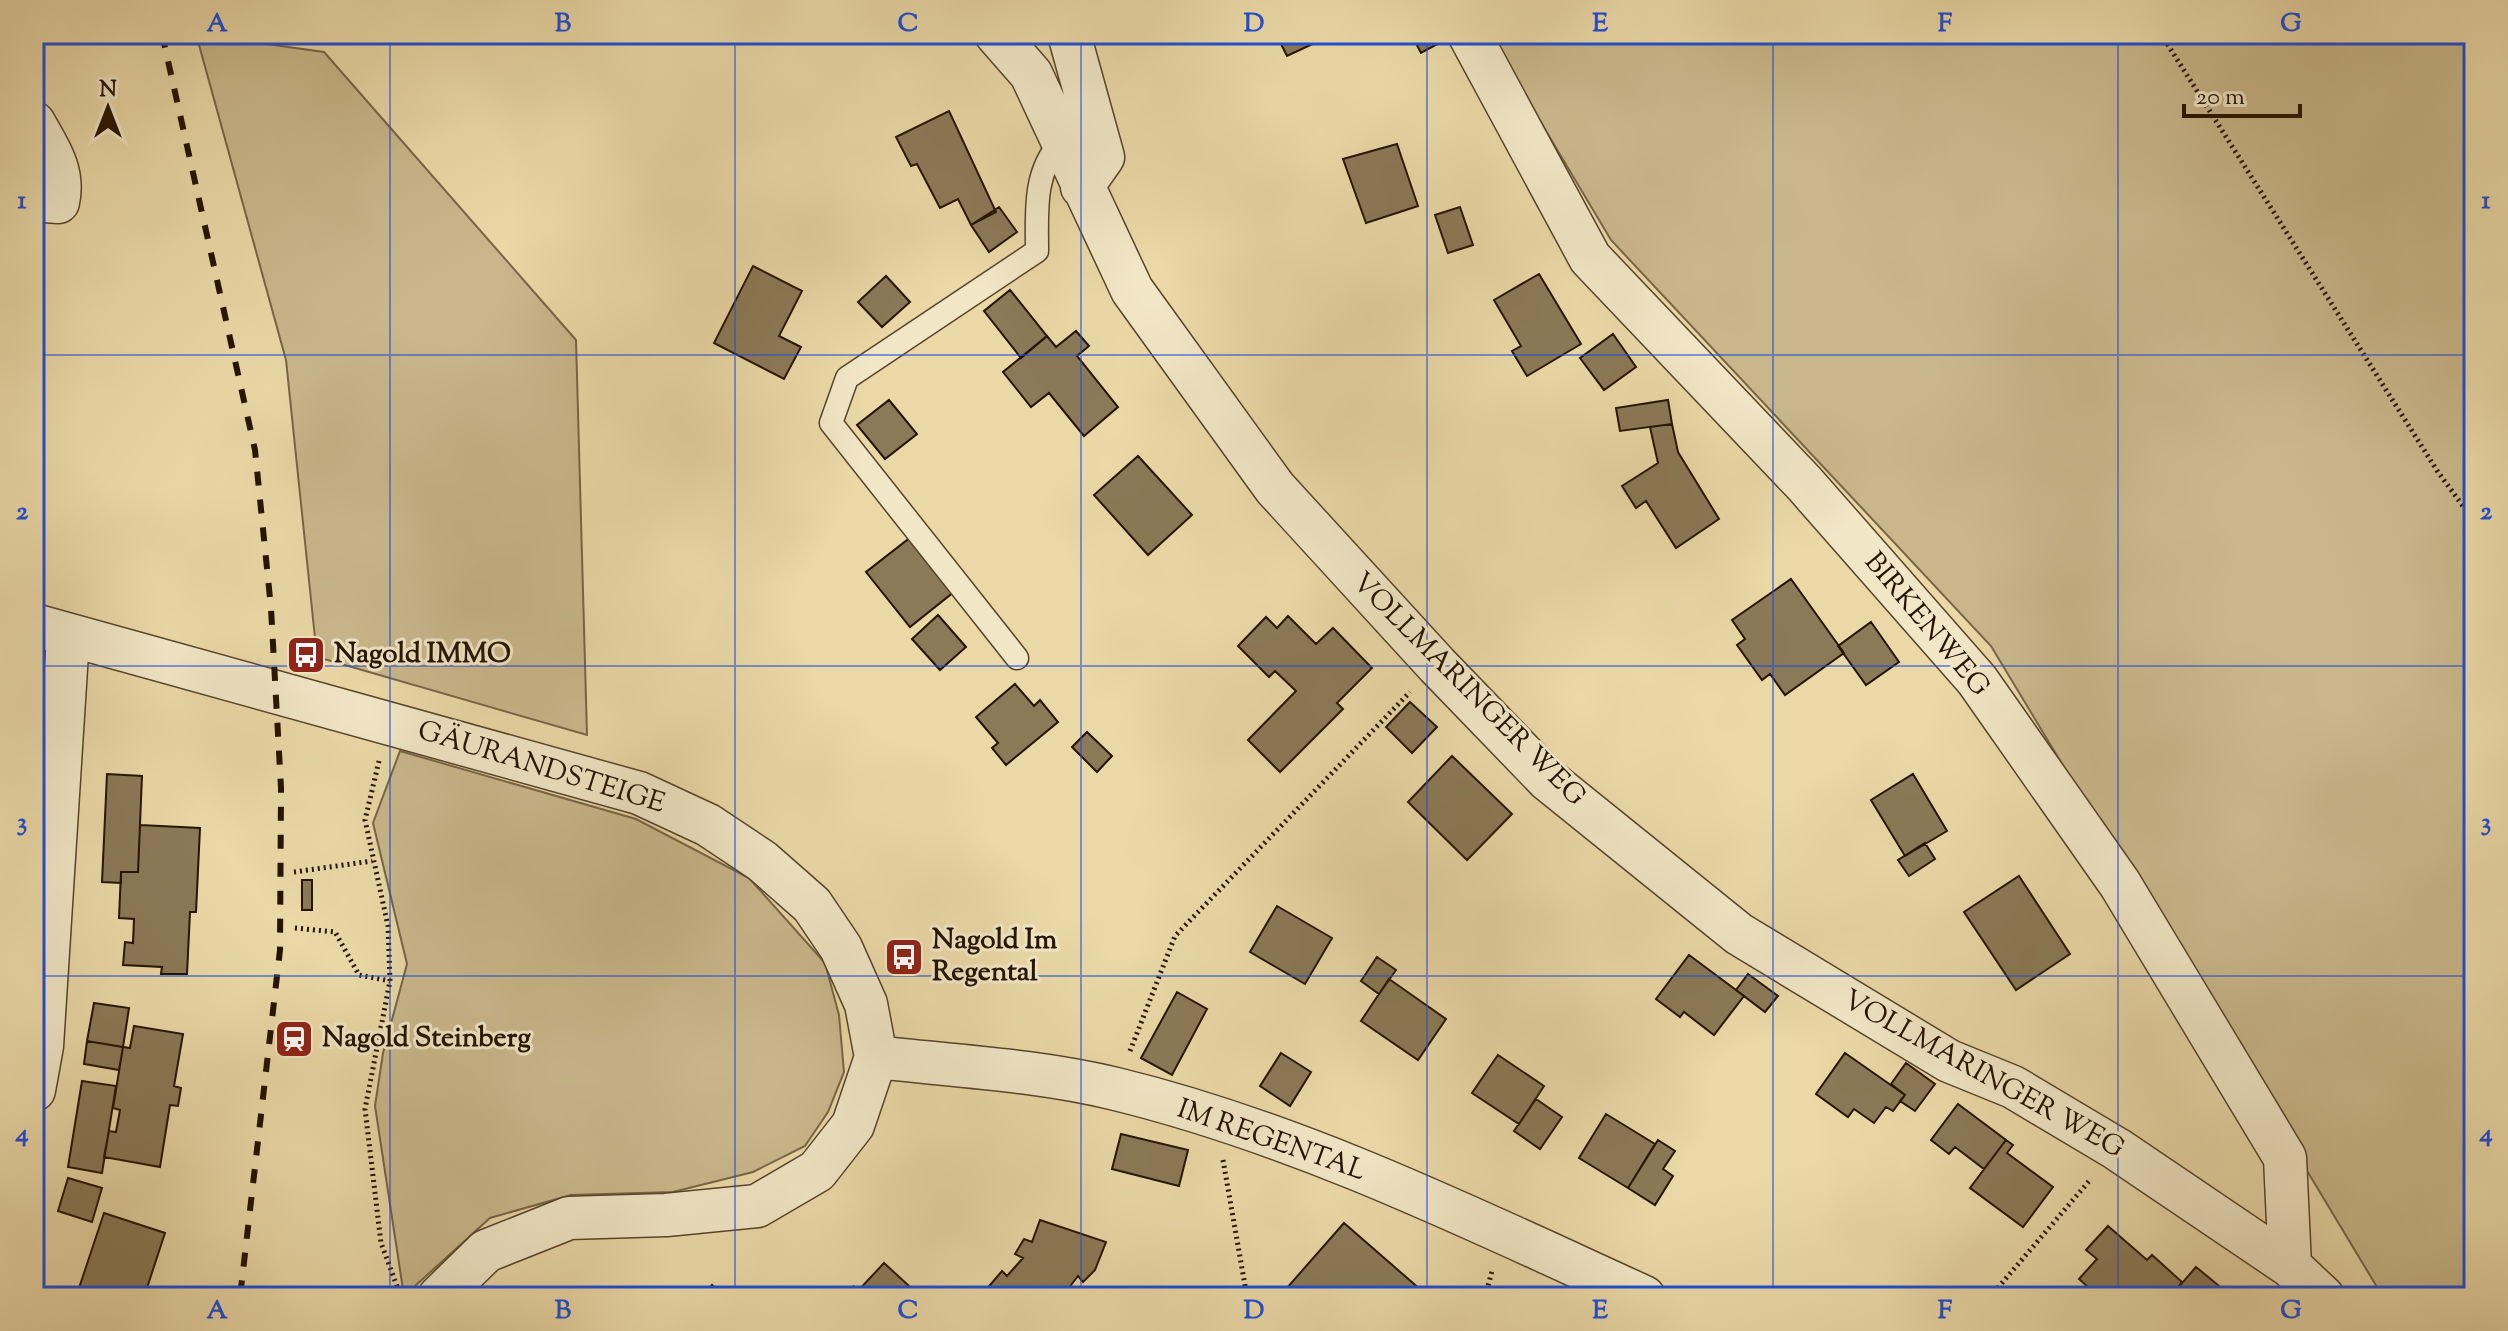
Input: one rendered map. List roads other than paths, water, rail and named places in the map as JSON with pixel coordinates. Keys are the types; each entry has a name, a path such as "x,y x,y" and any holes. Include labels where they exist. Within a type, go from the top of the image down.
{"street":[{"name":"VOLLMARINGER WEG","path":"996,34 1031,74 1132,290 1275,488 1437,665 1548,780 1739,934 1949,1061 2013,1087 2117,1149 2290,1266 2323,1297"},
{"path":"1069,34 1103,157 1082,187"},
{"name":"BIRKENWEG","path":"1469,34 1590,258 1804,483 1977,680 2120,884 2285,1158 2290,1266"},
{"path":"34,123 57,164 62,185 58,202 34,200"},
{"path":"34,1090 42,1046 51,631"},
{"name":"GÄURANDSTEIGE","path":"51,631 639,793 708,825 762,861 812,905 841,948 866,1004 876,1057 853,1125 817,1171 757,1206 666,1215 569,1218 486,1251 439,1297"},
{"name":"IM REGENTAL","path":"876,1057 1115,1089 1216,1120 1311,1152 1439,1203 1644,1297"}],"lane":[{"path":"1017,658 831,423 847,378 1037,251 1037,193 1046,158 1061,142"}],"railway":[{"path":"162,34 255,450 271,608 281,788 280,950 240,1297"}],"place":[{"name":"Nagold IMMO","path":"306,655"},
{"name":"Nagold Im Regental","path":"904,957"},
{"name":"Nagold Steinberg","path":"294,1039"}]}
